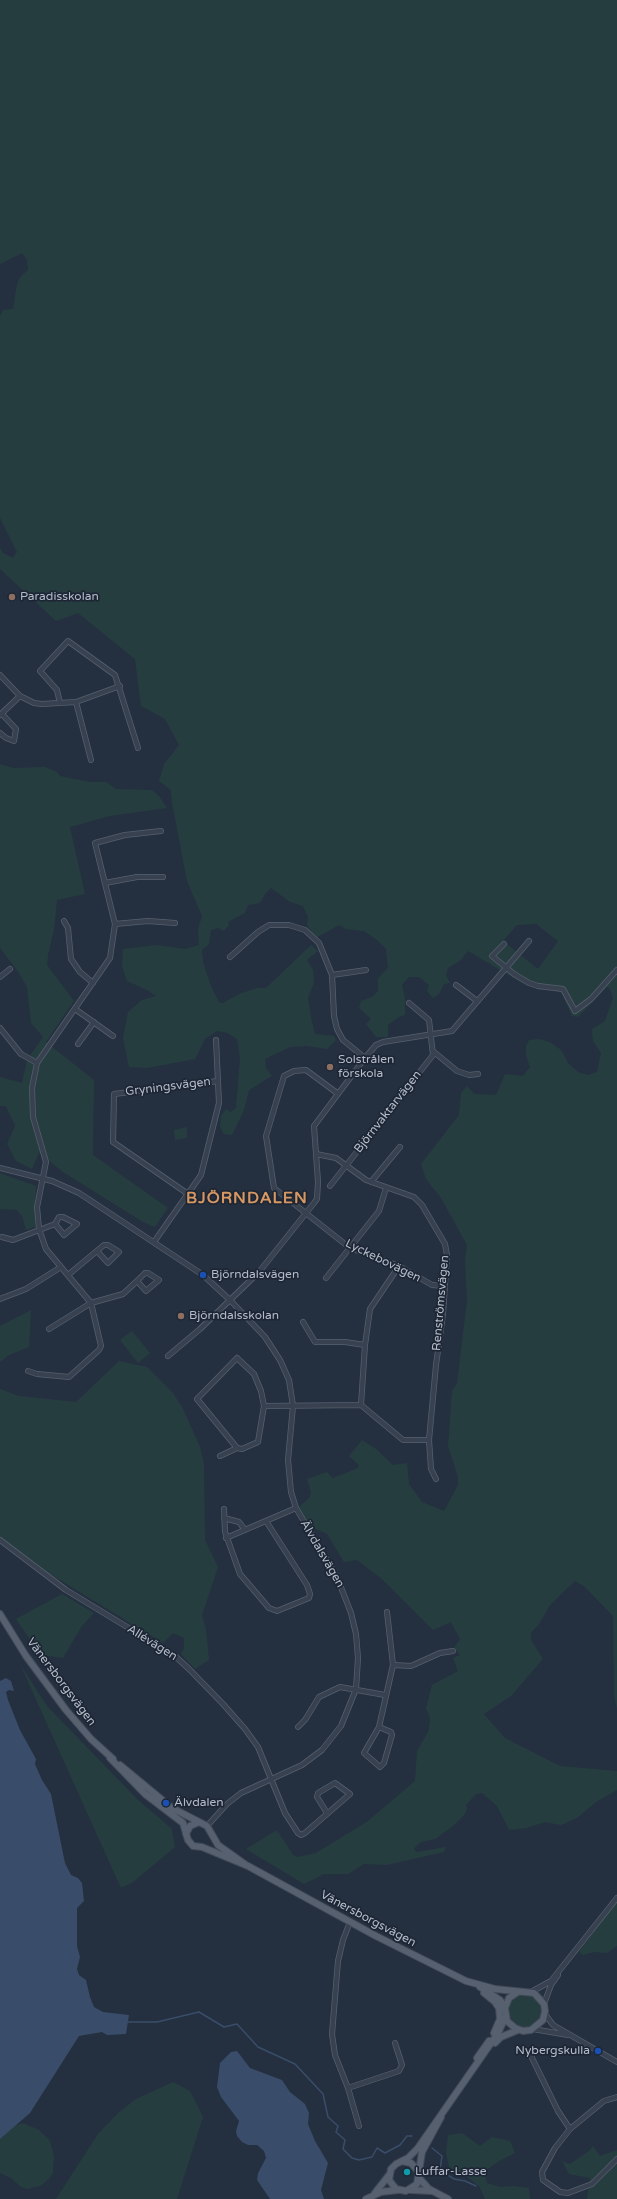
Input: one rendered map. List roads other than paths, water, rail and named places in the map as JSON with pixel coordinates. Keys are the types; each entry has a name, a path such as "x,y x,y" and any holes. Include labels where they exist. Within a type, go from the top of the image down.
{"main road":[{"name":"Vänersborgsvägen","path":"0,1614 49,1688 91,1739 145,1794 183,1823 190,1844 202,1847 248,1866 350,1922 466,1981 480,1986 518,1992 531,1992"},
{"name":"Vänersborgsvägen","path":"110,1758 172,1808 207,1826 211,1836 218,1845 231,1852 248,1866"},
{"path":"186,1834 190,1826 199,1822"},
{"path":"202,1847 208,1843 211,1836"},
{"path":"466,1981 495,2002 500,2013 496,2028 478,2056 474,2067"},
{"name":"Vänersborgsvägen","path":"480,1986 500,2000 505,2008"},
{"path":"518,1992 509,1998 505,2008 506,2016 511,2025 518,2030 525,2031 533,2029 541,2023 545,2014 544,2004 539,1996 531,1992"},
{"path":"374,2194 389,2175 392,2167 414,2153 441,2117 502,2027 506,2016"},
{"path":"486,2051 501,2037 518,2030"},
{"path":"411,2190 416,2186 422,2152 441,2117"},
{"path":"402,2161 411,2163 434,2192"},
{"path":"389,2175 391,2184 398,2190"},
{"path":"366,2199 374,2194 386,2190 411,2190 434,2192 448,2199"}],"street":[{"path":"60,702 57,690 40,672 68,641 115,675 120,686 138,748"},
{"path":"0,675 20,696 34,703 76,702 120,686"},
{"path":"0,733 6,738 14,741 16,729 1,715 20,696"},
{"path":"76,702 91,760"},
{"path":"28,1371 37,1374 69,1377 99,1350 101,1346 91,1303 46,1249 39,1229 37,1207 46,1162 33,1117 32,1088 37,1063 110,958 115,924 95,843 125,835 161,830"},
{"path":"105,883 137,878 163,877"},
{"path":"64,921 68,928 71,959 80,972 94,983"},
{"path":"115,924 148,921 175,923"},
{"path":"230,957 263,928 279,924 290,924 305,930 319,943 332,975 334,1016 337,1028 343,1040 364,1058"},
{"path":"168,1356 183,1345 259,1272 317,1199 314,1126 364,1058 376,1045 383,1042 452,1031 505,967 529,941"},
{"path":"504,944 492,956 505,967 534,985 563,989 575,1011 591,999 617,970"},
{"path":"0,977 10,969"},
{"path":"332,975 366,970"},
{"path":"456,985 477,1002"},
{"path":"409,1003 426,1016 434,1052 457,1071 469,1075 478,1074"},
{"path":"75,1009 113,1036"},
{"path":"78,1044 94,1022"},
{"path":"0,1028 21,1054 37,1063"},
{"name":"Gryningsvägen","path":"154,1242 201,1175 220,1103 216,1040"},
{"name":"Björnvaktarvägen","path":"330,1186 434,1052"},
{"name":"Lyckebovägen","path":"337,1093 306,1070 286,1074 282,1079 266,1136 274,1188 350,1248 399,1266 432,1285 444,1286"},
{"name":"Gryningsvägen","path":"188,1194 112,1142 114,1094 218,1080"},
{"path":"371,1182 400,1147"},
{"name":"Renströmsvägen","path":"316,1154 336,1158 371,1182 414,1197 422,1205 446,1250 443,1314 436,1365 429,1440 431,1468 436,1479"},
{"path":"0,1168 62,1185 80,1193 202,1275 231,1300"},
{"path":"326,1278 379,1211 386,1188"},
{"path":"2,1237 13,1240 55,1224 59,1218 63,1217 77,1224 64,1235 55,1224"},
{"path":"68,1275 104,1245 108,1245 119,1252 108,1263 97,1251"},
{"path":"361,1406 365,1345 370,1309 399,1266"},
{"path":"0,1299 26,1289 61,1267"},
{"path":"49,1329 91,1303 122,1294 145,1273 148,1273 159,1280 146,1291 137,1281"},
{"name":"Älvdalsvägen","path":"207,1826 227,1804 241,1793 302,1765 322,1750 342,1726 356,1689 358,1658 351,1613 337,1577 296,1508 288,1479 293,1406 289,1380 277,1354 265,1337 231,1300"},
{"path":"303,1322 315,1342 345,1342 365,1345"},
{"path":"220,1456 237,1448 242,1449 258,1442 264,1406 261,1391 254,1374 237,1358 197,1399 237,1448"},
{"path":"264,1406 361,1406 396,1436 404,1440 429,1440"},
{"path":"226,1538 296,1508"},
{"path":"224,1509 226,1538 240,1574 272,1610 277,1611 309,1598 310,1594 307,1585 266,1521"},
{"path":"224,1518 238,1522 245,1530"},
{"name":"Allévägen","path":"0,1540 66,1590 175,1656 223,1704 245,1729 258,1747 285,1813 298,1833 301,1835 305,1833 327,1813"},
{"path":"379,1727 391,1732 392,1735 384,1763 380,1768 364,1753 379,1727 393,1665 387,1612"},
{"path":"393,1665 411,1666 440,1654 453,1651"},
{"path":"298,1727 305,1720 322,1694 340,1687 385,1695"},
{"path":"335,1783 350,1794 327,1813 317,1797 318,1793 335,1783"},
{"path":"531,1992 551,1980 617,1898"},
{"path":"350,1922 343,1940 338,1962 332,2034 335,2055 348,2088 359,2126"},
{"path":"544,2004 551,1985 554,1983 564,1965"},
{"path":"545,2014 553,2025 617,2062"},
{"path":"533,2029 571,2036"},
{"path":"348,2088 399,2071 402,2065 395,2043"},
{"path":"530,2054 558,2111 570,2129"},
{"path":"617,2097 604,2101 570,2129 556,2148 542,2172 543,2180 560,2192 568,2193 592,2184 617,2159"}],"water":[{"path":"6,1678 11,1681 14,1691 9,1690 6,1692 8,1700 20,1730 36,1759 35,1764 42,1780 51,1794 65,1863 71,1875 78,1878 82,1883 84,1901 77,1908 77,1946 80,1957 77,1969 79,1975 86,1980 94,2007 103,2012 129,2015 126,2034 107,2035 102,2032 79,2036 30,2113 0,2139 0,1681"},
{"path":"237,2051 250,2068 282,2080 290,2092 305,2104 309,2113 308,2124 315,2141 328,2163 321,2190 324,2199 270,2199 257,2180 258,2173 266,2158 264,2151 257,2145 248,2145 242,2142 237,2136 236,2131 239,2121 221,2097 217,2087 220,2063 231,2052"}],"waterway":[{"path":"128,2022 157,2022 199,2012 224,2027 237,2024 258,2047 295,2064 323,2094 328,2117 338,2126 336,2132 345,2140 343,2149 352,2158 359,2160 372,2157 377,2148 385,2153 400,2145 407,2136 412,2136"},
{"path":"432,2148 442,2156 440,2170 454,2179 465,2181 476,2186"}],"place":[{"name":"Paradisskolan","path":"12,597"},
{"name":"Solstrålen förskola","path":"330,1067"},
{"name":"Björndalsvägen","path":"203,1275"},
{"name":"Björndalsskolan","path":"181,1316"},
{"name":"Älvdalen","path":"166,1803"},
{"name":"Nybergskulla","path":"598,2051"},
{"name":"Luffar-Lasse","path":"407,2172"}],"district":[{"name":"BJÖRNDALEN","path":"247,1199"}]}
